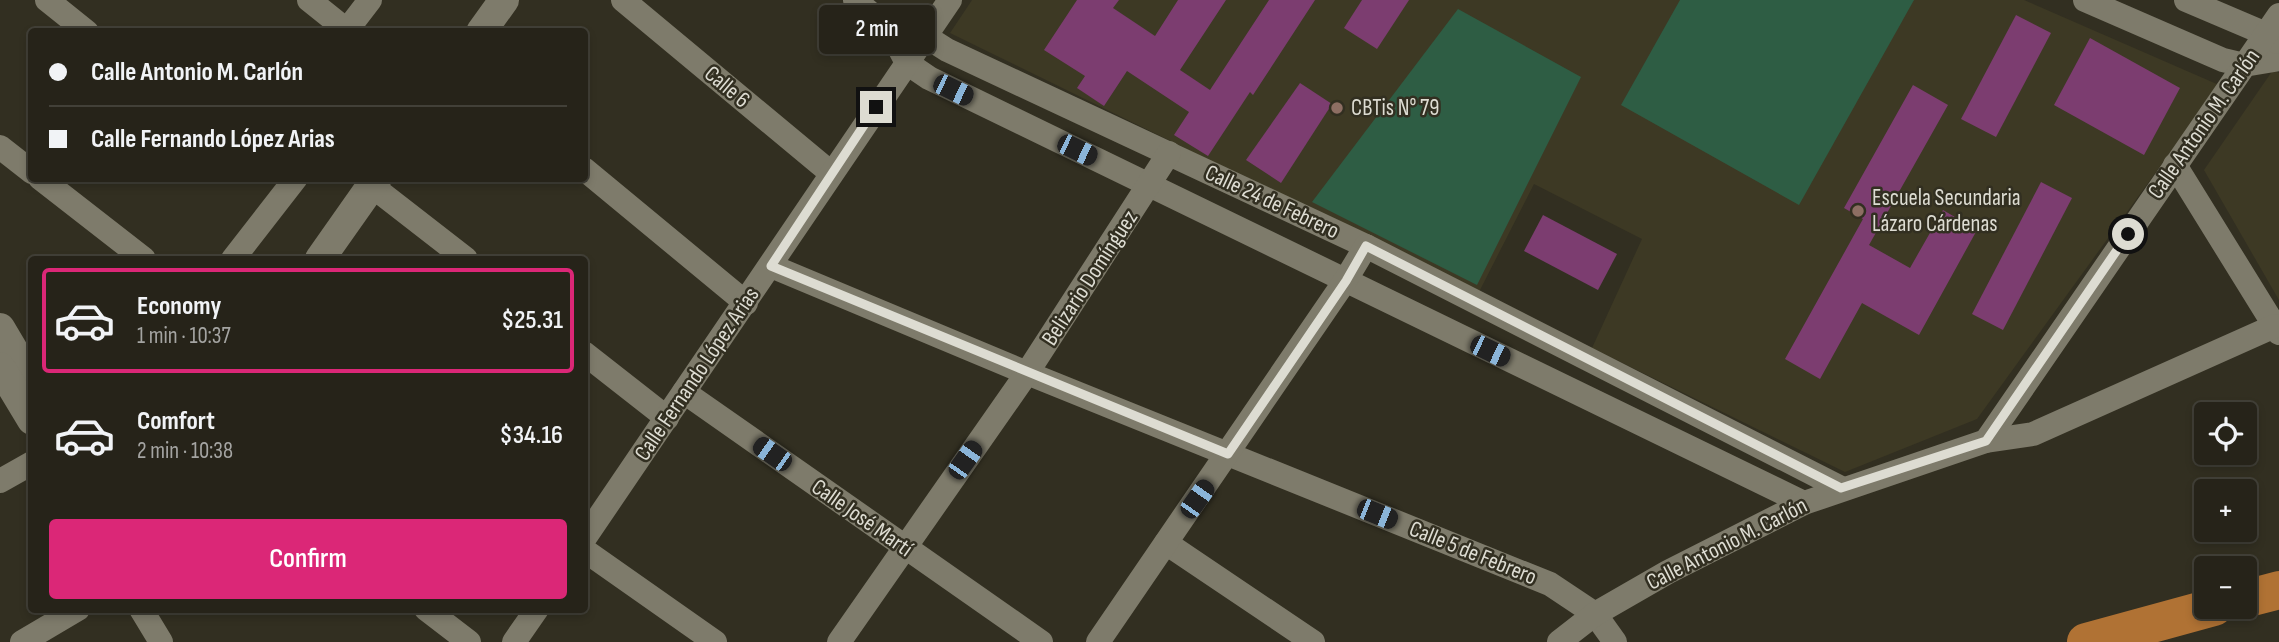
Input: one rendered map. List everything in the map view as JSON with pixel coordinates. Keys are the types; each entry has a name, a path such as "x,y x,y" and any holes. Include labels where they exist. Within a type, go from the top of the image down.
{"main road":[{"path":"2257,596 2279,590"},
{"path":"2086,642 2194,612"}],"street":[{"path":"47,0 82,28"},
{"path":"309,0 344,28"},
{"path":"350,28 370,0"},
{"path":"484,28 503,0"},
{"name":"Calle 6","path":"623,0 831,173"},
{"path":"855,0 889,29 907,63"},
{"name":"Calle Fernando López Arias","path":"588,533 950,0"},
{"path":"2085,0 2223,61 2244,65 2279,59"},
{"path":"2186,0 2275,31"},
{"name":"Calle 24 de Febrero","path":"889,29 925,36 947,50 1366,246 1841,488"},
{"name":"Calle Antonio M. Carlón","path":"1986,441 2244,65 2275,31"},
{"name":"Calle 24 de Febrero","path":"907,63 929,78 1804,503"},
{"path":"0,147 28,169"},
{"name":"Belizario Domínguez","path":"839,642 1027,373 1151,186 1169,153"},
{"path":"2175,165 2277,330"},
{"path":"588,172 746,303"},
{"path":"45,182 140,256"},
{"path":"322,256 375,182 462,256"},
{"path":"235,256 285,183"},
{"path":"1098,642 1346,281 1366,246"},
{"name":"Calle 5 de Febrero","path":"771,266 1027,373 1550,584 1595,614 1615,642"},
{"path":"0,328 28,375"},
{"name":"Calle Antonio M. Carlón","path":"1559,642 1595,614 1668,572 1804,503 1841,488 1986,441 2033,434 2277,330"},
{"path":"588,356 667,418"},
{"path":"0,367 28,413"},
{"name":"Calle José Martí","path":"684,392 1041,642"},
{"path":"0,481 28,465"},
{"path":"1166,543 1313,642"},
{"path":"588,553 715,642"},
{"path":"22,642 71,613"},
{"path":"143,613 161,642"},
{"path":"162,613 178,642"},
{"path":"431,613 468,642"},
{"path":"514,642 534,613"}],"shaded area":[{"name":"Escuela Secundaria Lázaro Cárdenas","path":"972,0 2024,0 2219,85 1977,419 1845,472 1592,348 1642,239 1534,184 1479,292 950,33"},
{"path":"2273,70 2279,73 2279,300 2204,170"}],"green space":[{"path":"1680,0 1914,0 1799,205 1621,105"},
{"path":"1458,9 1581,77 1477,285 1312,202"}],"building":[{"path":"1077,0 1119,0 1113,8 1155,36 1178,0 1226,0 1180,70 1210,90 1269,0 1315,0 1253,95 1250,92 1208,156 1174,135 1189,112 1127,71 1104,106 1077,88 1085,76 1044,50"},
{"path":"1362,0 1409,0 1377,49 1344,28"},
{"path":"2016,15 2051,33 1996,137 1961,119"},
{"path":"2090,38 2180,88 2144,155 2054,105"},
{"path":"1300,83 1332,104 1281,183 1246,160"},
{"path":"1913,85 1948,105 1869,245 1910,268 1943,210 1977,230 1919,335 1862,303 1820,379 1785,359 1863,219 1844,208"},
{"path":"2041,182 2072,198 2003,330 1972,314"},
{"path":"1543,215 1617,254 1598,290 1524,251"}],"place":[{"name":"CBTis N° 79","path":"1337,108"},
{"name":"Escuela Secundaria Lázaro Cárdenas","path":"1858,211"}],"route":[{"path":"876,107 771,266 1228,454 1346,281 1366,246 1841,488 1986,441 2128,234"}]}
